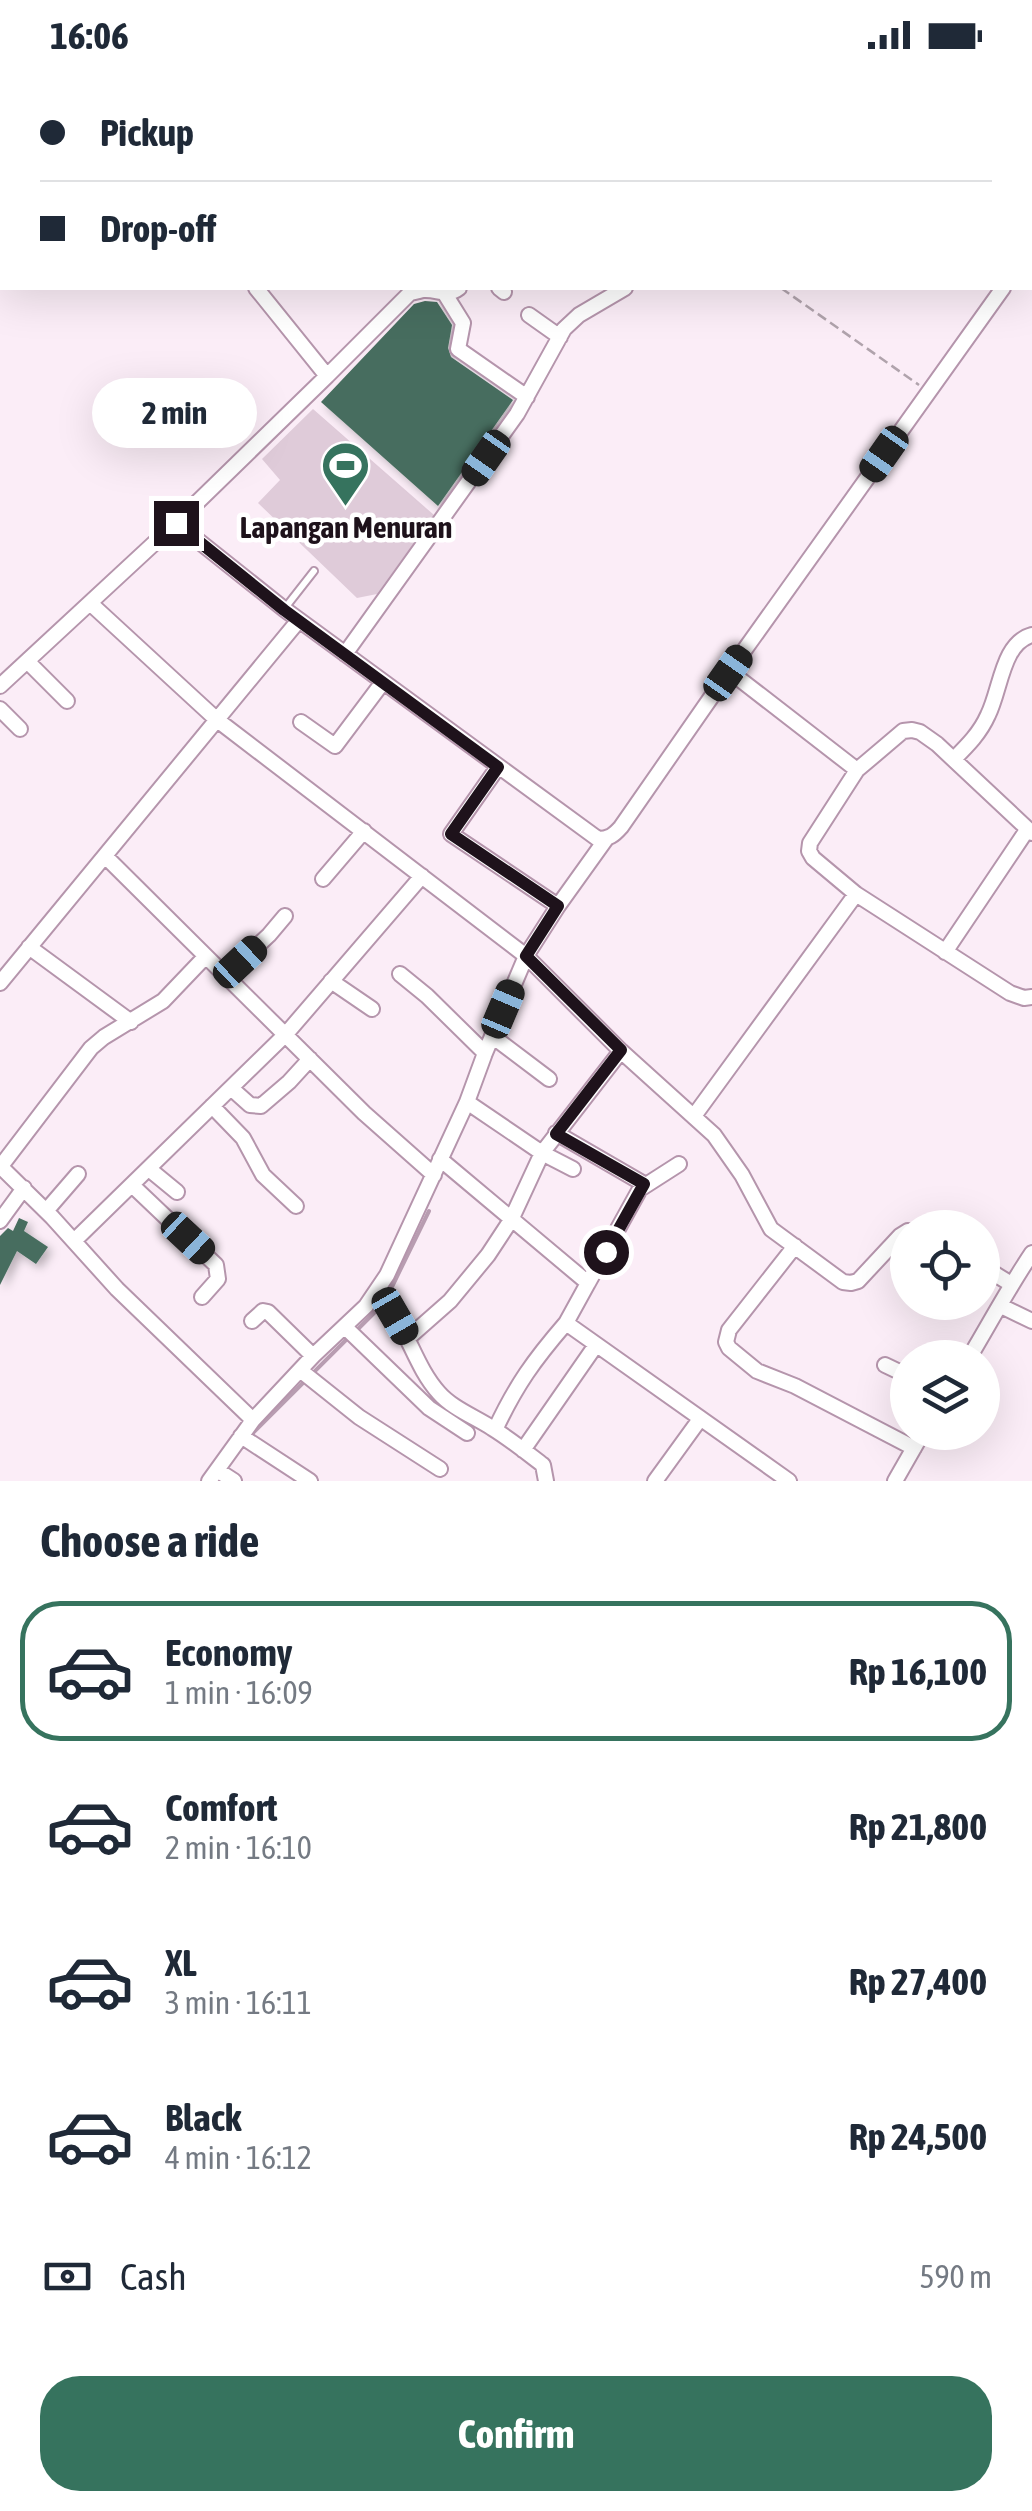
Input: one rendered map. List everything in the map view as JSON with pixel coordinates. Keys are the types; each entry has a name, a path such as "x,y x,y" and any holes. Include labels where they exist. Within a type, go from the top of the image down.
{"street":[{"path":"258,290 327,376"},
{"path":"0,686 176,523 409,290 452,291 463,322 458,349 527,397"},
{"path":"345,654 517,414 568,324 621,290"},
{"path":"234,1481 213,1475 253,1420 314,1356 382,1299 526,956 558,906 606,839 621,827 1001,290"},
{"path":"530,315 560,337"},
{"path":"176,523 284,610 498,767 598,838 606,839"},
{"path":"90,603 216,718 526,956 714,1135 742,1175 771,1229 843,1282 851,1283 866,1275 890,1247"},
{"path":"0,983 298,620"},
{"path":"954,759 972,742 990,713 1010,651 1019,640 1032,635"},
{"path":"27,661 67,701"},
{"path":"728,673 857,770"},
{"path":"301,722 335,746 383,682"},
{"path":"0,709 20,729"},
{"path":"946,952 1030,832 920,732 902,731 857,770 817,829 809,850 813,858 856,894 946,952 1010,993 1032,998"},
{"path":"498,767 451,834 558,906"},
{"path":"323,878 364,831"},
{"path":"105,856 364,1113 434,1174"},
{"path":"74,1241 286,1034 422,876"},
{"path":"694,1116 856,894"},
{"path":"225,976 285,916"},
{"path":"29,947 132,1022"},
{"path":"205,956 174,992 92,1048 0,1166 116,1289 253,1420"},
{"path":"400,974 485,1052"},
{"path":"332,982 372,1009"},
{"path":"492,1036 549,1079"},
{"path":"408,1338 450,1301 488,1254 512,1220 542,1154 621,1050"},
{"path":"231,1088 246,1102 260,1106 310,1059"},
{"path":"467,1102 542,1154 573,1169"},
{"path":"212,1106 243,1138 262,1175 296,1206"},
{"path":"556,1134 644,1184"},
{"path":"440,1159 588,1284"},
{"path":"495,1430 532,1362 566,1323 644,1184 679,1164"},
{"path":"149,1169 176,1192"},
{"path":"46,1211 78,1174"},
{"path":"133,1186 216,1264 218,1279 202,1297"},
{"path":"0,1221 24,1188"},
{"path":"795,1246 729,1330 729,1348 757,1371 795,1386 890,1435"},
{"path":"980,1340 1032,1253"},
{"path":"1000,1277 1011,1284"},
{"path":"382,1299 408,1338 418,1364 445,1399 543,1465 546,1481"},
{"path":"1001,1306 1032,1321"},
{"path":"252,1321 263,1311 268,1312 314,1356"},
{"path":"566,1323 789,1481"},
{"path":"345,1327 429,1408 467,1433"},
{"path":"523,1450 596,1345"},
{"path":"885,1366 890,1368"},
{"path":"300,1370 359,1416 440,1470"},
{"path":"655,1481 700,1419"},
{"path":"241,1436 310,1481"},
{"path":"895,1481 913,1450"}],"lane":[{"path":"284,610 314,571"}],"path":[{"path":"784,290 928,392"}],"shaded area":[{"name":"Lapangan Menuran","path":"313,409 434,515 377,594 357,598 258,503 280,480 262,459"}],"building":[{"path":"437,302 452,325 448,348 451,357 513,400 438,506 321,402 414,304"},
{"path":"19,1218 28,1222 24,1231 48,1247 36,1264 17,1251 0,1285 0,1236 8,1228 13,1231"}],"waterway":[{"path":"387,1297 429,1211"},
{"path":"357,1330 382,1305"},
{"path":"251,1435 350,1336"}],"place":[{"name":"Lapangan Menuran","path":"346,508"}],"route":[{"path":"176,523 284,610 498,767 451,834 558,906 526,956 621,1050 556,1134 644,1184 606,1252"}]}
